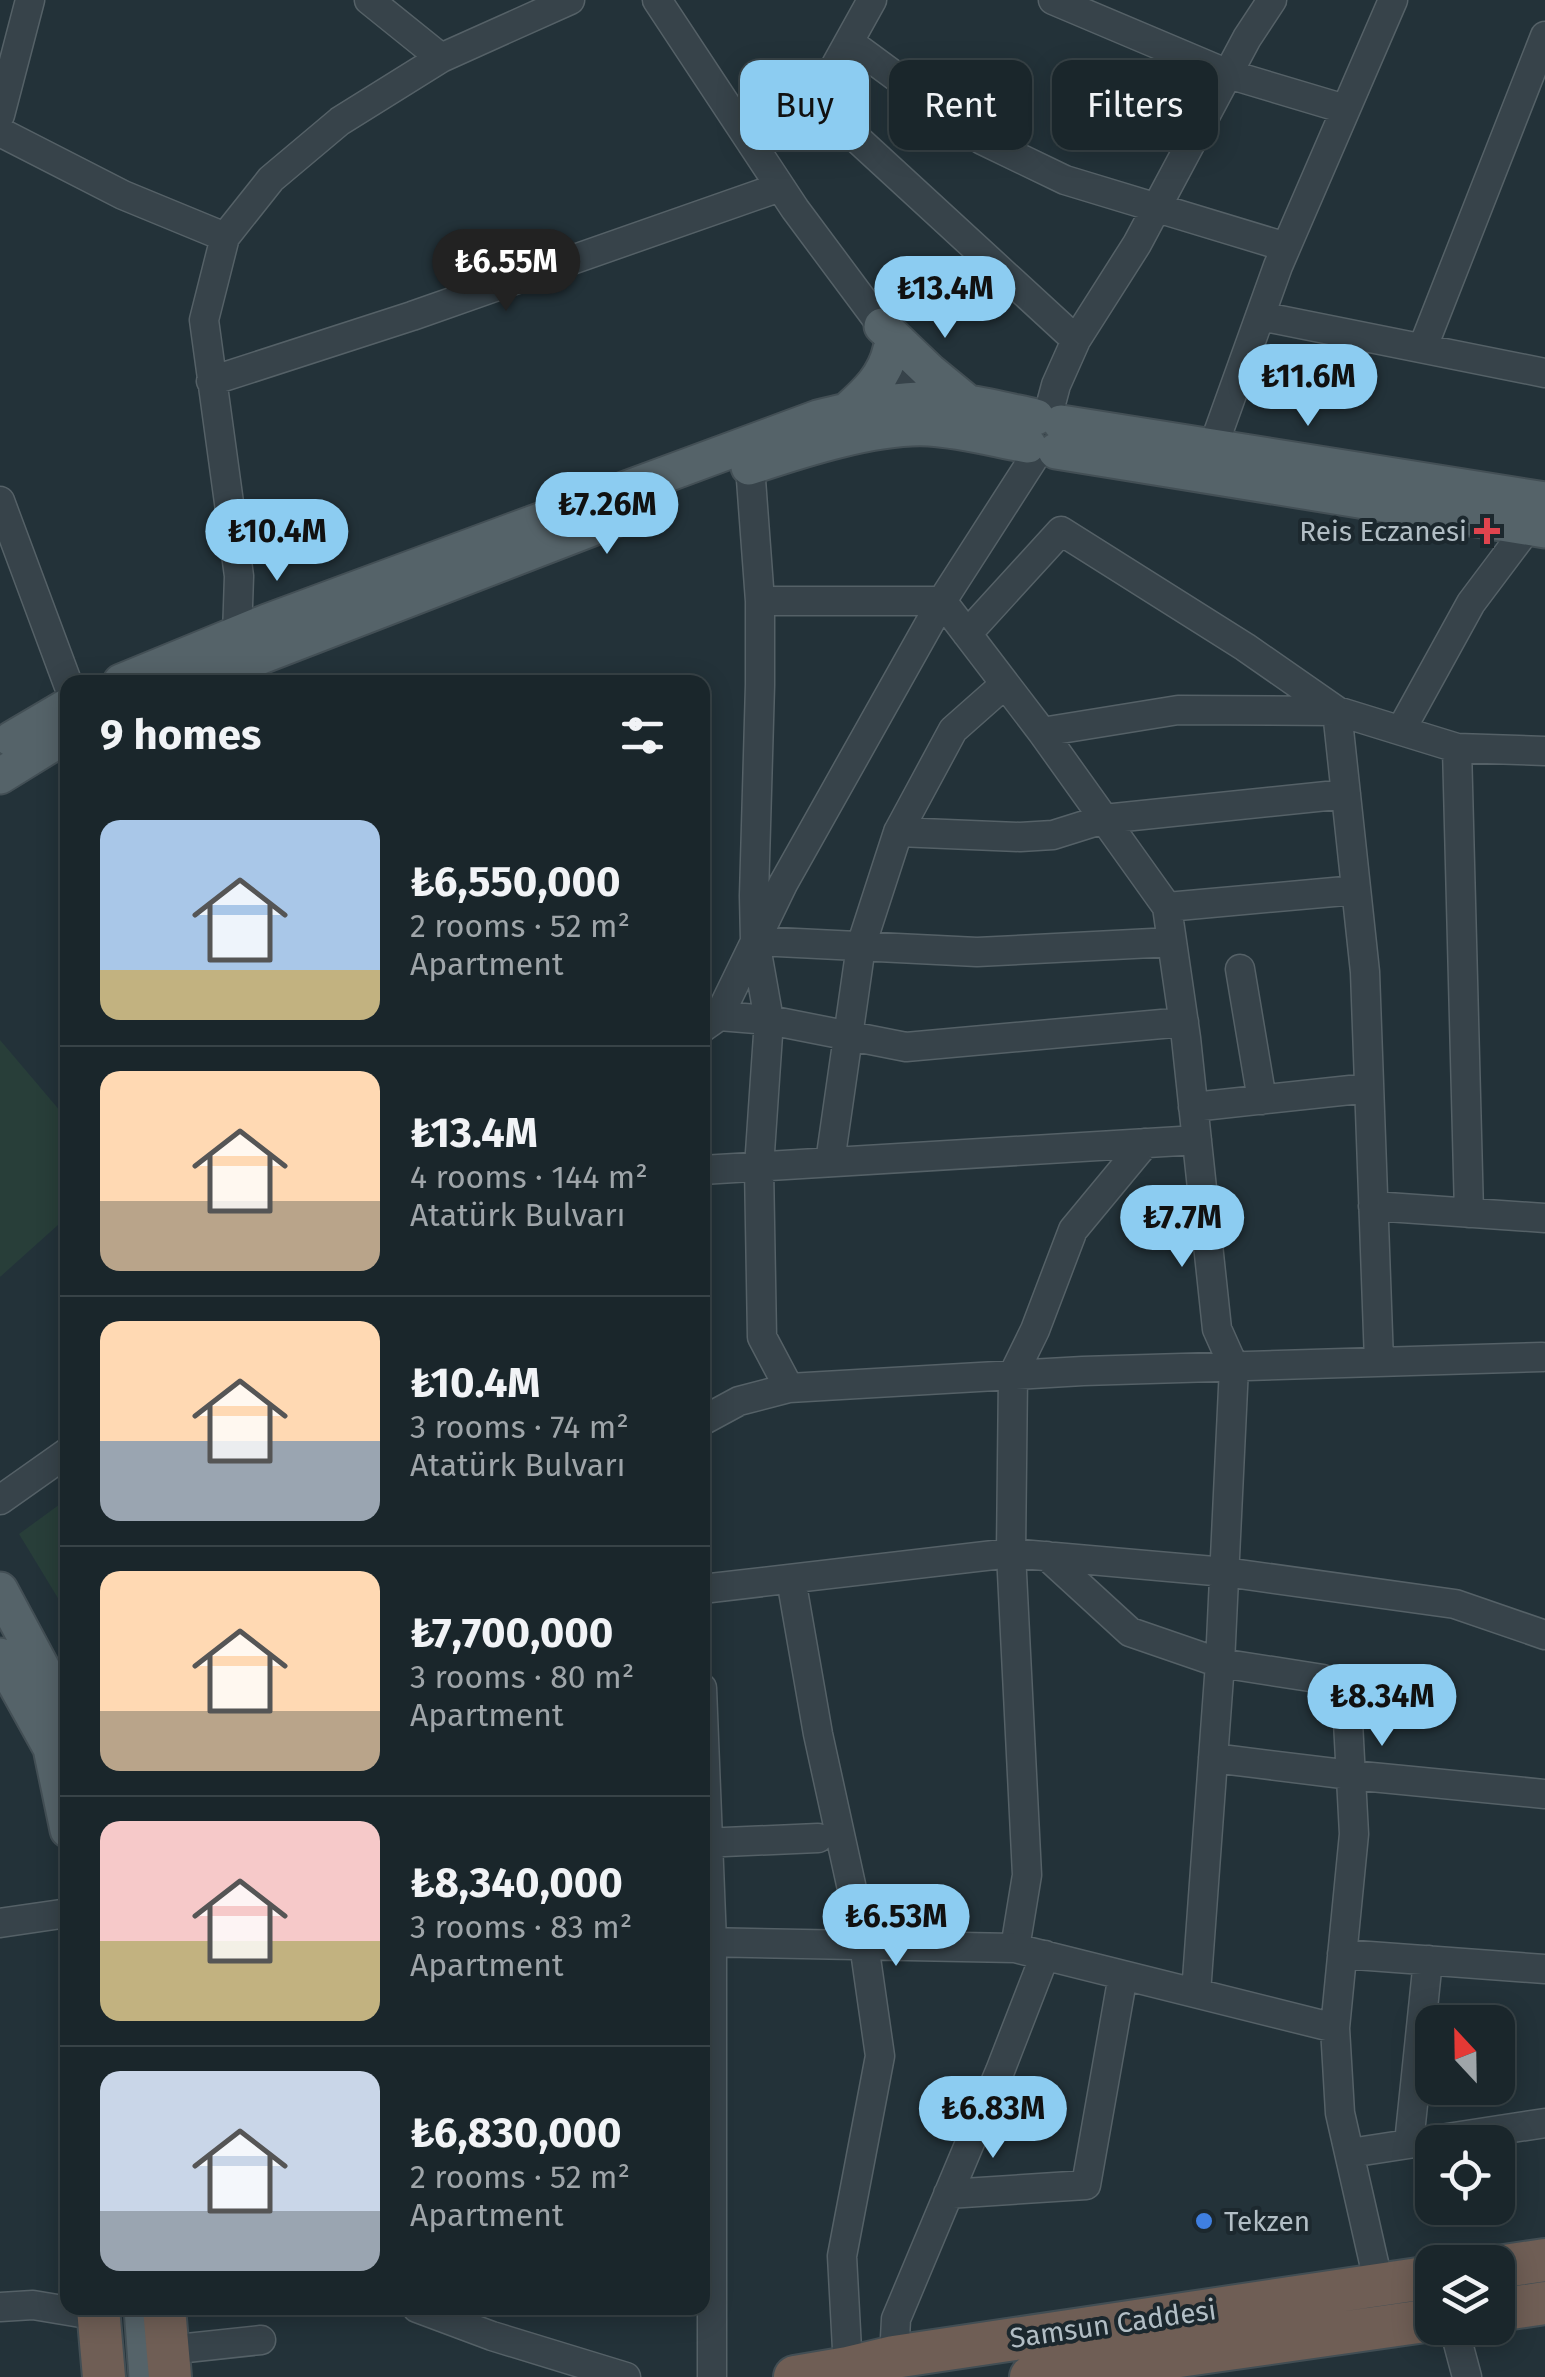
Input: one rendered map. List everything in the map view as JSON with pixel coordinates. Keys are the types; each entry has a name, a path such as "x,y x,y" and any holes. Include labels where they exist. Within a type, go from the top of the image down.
{"highway":[{"path":"1515,2264 1545,2260"},
{"name":"Samsun Caddesi","path":"795,2377 894,2357 1415,2280"},
{"path":"1515,2308 1545,2304"},
{"path":"104,2315 104,2377"},
{"path":"162,2368 164,2315"},
{"name":"Samsun Caddesi","path":"1031,2377 1098,2372 1415,2323"}],"main road":[{"path":"886,338 968,403 1044,434 1539,519"},
{"path":"848,410 884,371 886,338"},
{"path":"207,675 254,650 818,418 919,400 968,403"},
{"path":"150,675 254,650 750,466 902,429 1213,446 1539,519"},
{"path":"0,747 60,711"},
{"path":"0,776 60,739"},
{"path":"0,1590 60,1702"},
{"path":"0,1656 51,1748 60,1791"},
{"path":"105,2315 122,2377"},
{"path":"144,2315 162,2368"}],"street":[{"path":"0,115 30,0"},
{"path":"369,0 440,58"},
{"path":"254,650 238,576 204,320 225,237 272,179 340,121 440,58 570,0"},
{"path":"839,60 872,0"},
{"path":"1053,0 1228,74 1344,109"},
{"path":"711,1022 783,884 942,601 1044,434 1056,385 1076,340 1136,244 1272,0"},
{"path":"1213,446 1286,247 1392,0"},
{"path":"670,6 740,124"},
{"path":"1423,347 1545,36"},
{"path":"849,42 982,140 1065,180 1286,247"},
{"path":"0,132 123,195 225,237"},
{"path":"756,150 886,338 905,378 942,430"},
{"path":"869,150 1076,340"},
{"path":"212,381 412,316 780,187"},
{"path":"1260,316 1545,372"},
{"path":"750,466 760,601 755,941 769,1020 759,1167 762,1337 788,1388"},
{"path":"0,501 65,675"},
{"path":"1401,730 1471,603 1539,519"},
{"path":"967,634 1061,531 1245,646 1337,710 1365,972 1379,1362"},
{"path":"760,601 942,601"},
{"path":"942,601 1168,907 1217,1328 1234,1366 1220,1663 1196,1993"},
{"path":"830,1162 861,946 898,832 953,730 1005,684"},
{"path":"1042,732 1178,710 1337,710 1458,748 1545,752"},
{"path":"1458,748 1469,1212"},
{"path":"898,832 1053,835 1104,819 1346,794"},
{"path":"1168,907 1356,890"},
{"path":"755,941 978,952 1172,942"},
{"path":"1240,969 1262,1100"},
{"path":"711,1022 769,1020 906,1047 1184,1022"},
{"path":"1193,1107 1369,1088"},
{"path":"710,1170 1197,1140"},
{"path":"1014,1948 1027,1874 1011,1553 1014,1375 1036,1330 1074,1230 1146,1144"},
{"path":"1373,1206 1545,1218"},
{"path":"710,1417 739,1401 788,1388 1544,1352"},
{"path":"0,1500 60,1458"},
{"path":"710,1588 1011,1553 1224,1572 1454,1604 1545,1634"},
{"path":"1047,1556 1130,1632 1220,1663 1324,1679 1348,1722 1354,1834 1335,2028 1340,2113 1379,2285"},
{"path":"792,1579 818,1734 864,1944 880,2056 842,2256 848,2368"},
{"path":"1213,1758 1545,1794"},
{"path":"710,1843 818,1838"},
{"path":"0,1924 60,1914"},
{"path":"710,1942 1014,1948 1335,2028"},
{"path":"1342,1954 1545,1969"},
{"path":"894,2357 896,2320 1045,1955"},
{"path":"1408,2144 1428,1960"},
{"path":"948,2194 1086,2185 1124,1975"},
{"path":"1350,2153 1545,2123"},
{"path":"710,2285 712,2377"},
{"path":"0,2307 60,2306"},
{"path":"436,2315 626,2377"},
{"path":"162,2368 261,2340"},
{"path":"1459,2345 1467,2377"}],"green space":[{"path":"0,1040 60,1111 60,1223 0,1277"},
{"path":"60,1504 60,1601 19,1534"}],"place":[{"name":"Reis Eczanesi","path":"1487,531"},
{"name":"Tekzen","path":"1204,2221"}]}
